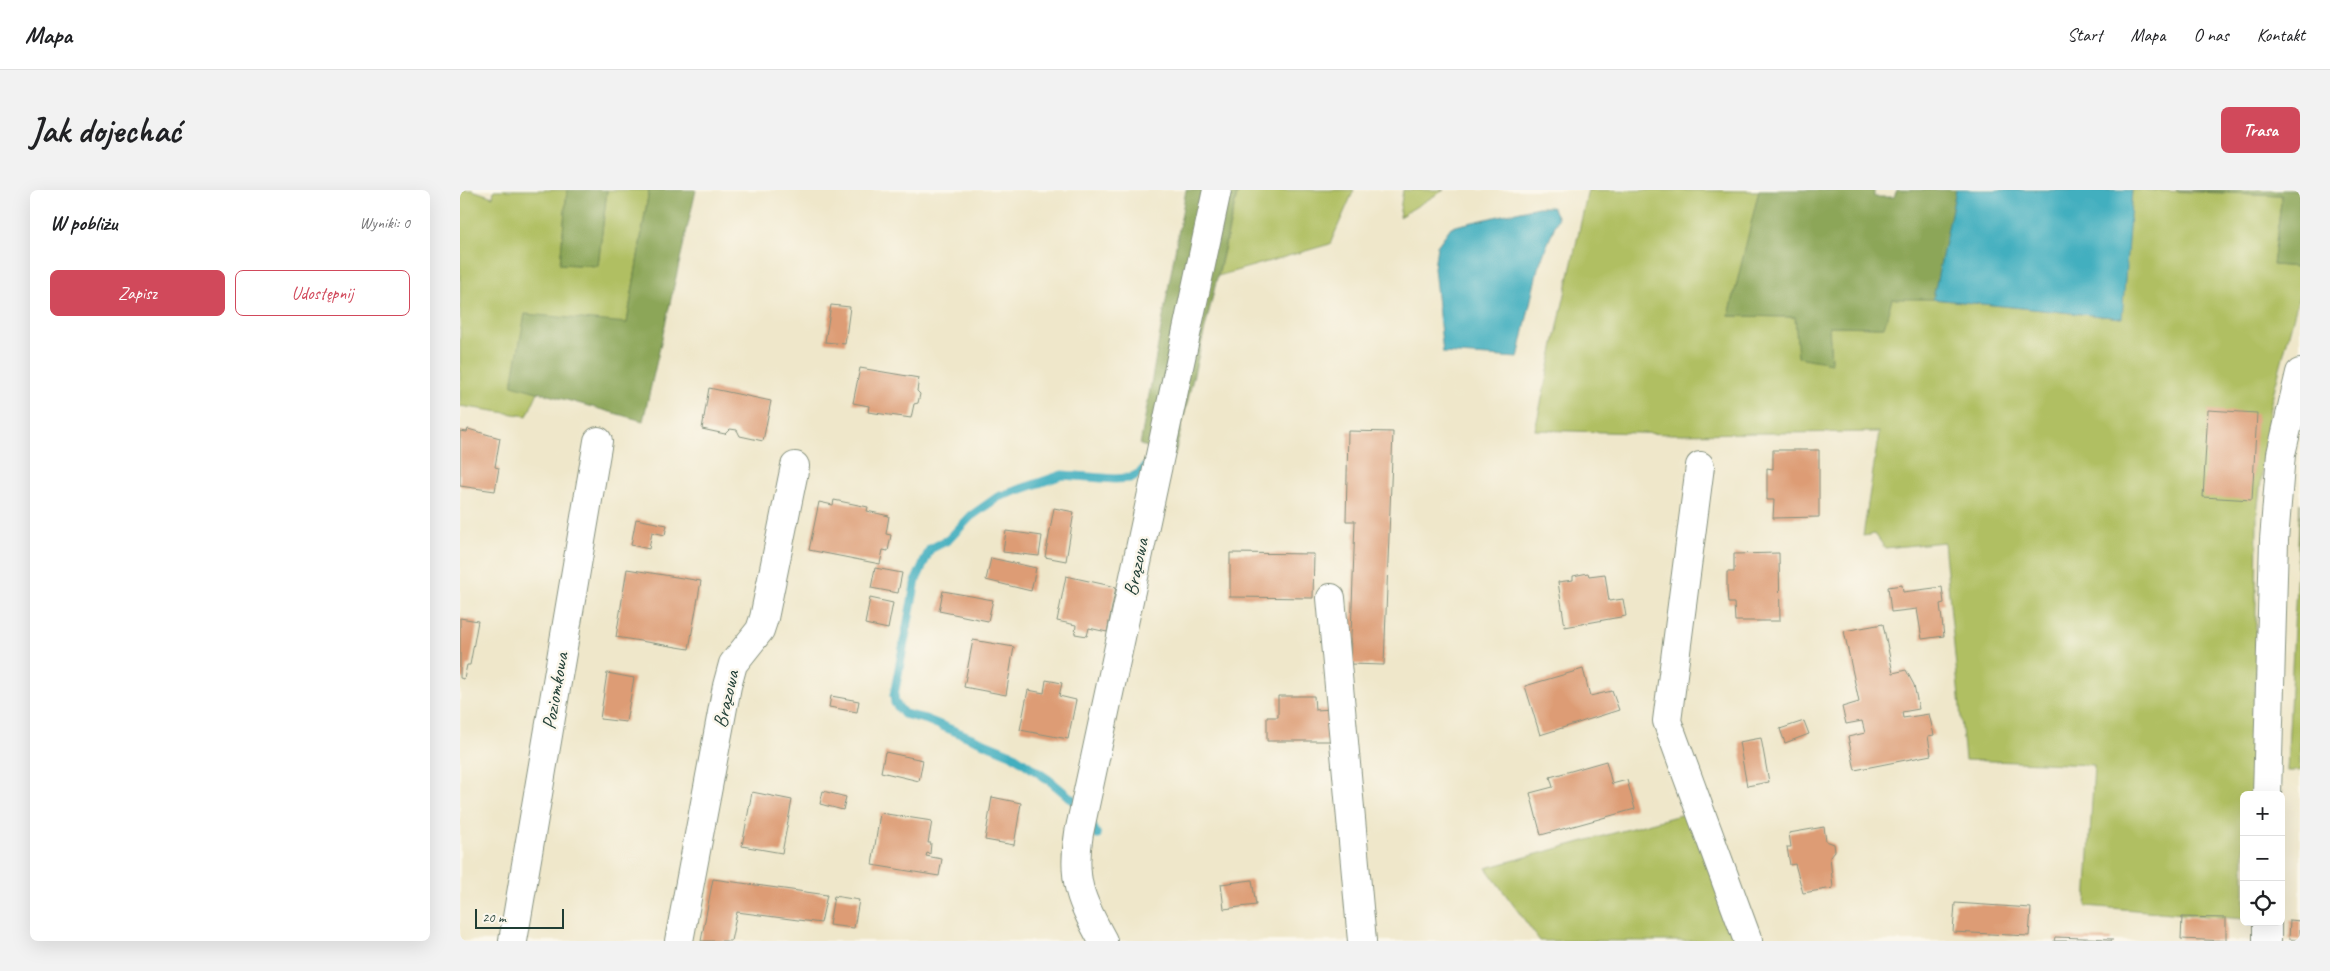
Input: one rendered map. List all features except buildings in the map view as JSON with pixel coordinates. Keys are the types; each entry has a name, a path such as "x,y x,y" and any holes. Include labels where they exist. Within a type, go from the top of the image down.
{"street":[{"name":"Brązowa","path":"1103,941 1079,891 1076,860 1080,824 1217,190"},
{"path":"2267,786 2277,502 2281,454 2300,373"},
{"name":"Poziomkowa","path":"513,941 598,441"},
{"name":"Brązowa","path":"679,941 727,686 733,664 760,630 764,618 795,466"},
{"path":"1700,466 1667,721 1748,941"},
{"path":"1331,598 1362,941"},
{"path":"2267,926 2267,941"}],"green space":[{"path":"460,190 472,190 493,197 494,190 567,190 560,264 598,266 607,190 649,190 627,323 512,384 538,392 527,416 460,406"},
{"path":"567,190 607,190 598,266 560,264"},
{"path":"649,190 696,190 643,421 512,385 525,314 627,323"},
{"path":"1186,190 1238,190 1175,454 1140,445"},
{"path":"1238,190 1354,190 1330,244 1218,276"},
{"path":"1403,190 1444,190 1399,217"},
{"path":"1588,190 1760,191 1729,316 1795,317 1831,362 1829,326 1883,327 1892,298 1933,299 2121,318 2132,190 2282,195 2273,265 2300,267 2300,292 2270,406 2257,514 2254,791 2240,791 2240,919 2086,906 2094,765 1965,760 1944,542 1885,548 1875,534 1863,536 1879,432 1672,434 1535,430"},
{"path":"1759,190 1874,190 1874,197 1894,197 1897,190 1956,190 1933,299 1892,299 1884,327 1829,326 1831,363 1798,357 1795,317 1729,316"},
{"path":"2176,190 2300,190 2300,267 2273,265 2282,195"},
{"path":"2300,503 2300,771 2287,771"},
{"path":"1691,812 1736,941 1540,941 1486,868"}],"water":[{"path":"1956,190 2132,190 2122,318 1933,299"},
{"path":"1538,207 1552,207 1558,218 1538,268 1518,358 1443,353 1434,268 1437,246 1451,227"}],"waterway":[{"path":"1079,805 1049,780 1011,754 925,719 904,714 895,703 894,695 916,580 930,549 948,540 971,516 998,497 1062,475 1115,479 1130,478 1140,473 1150,462"},
{"path":"1088,818 1097,835"}]}
